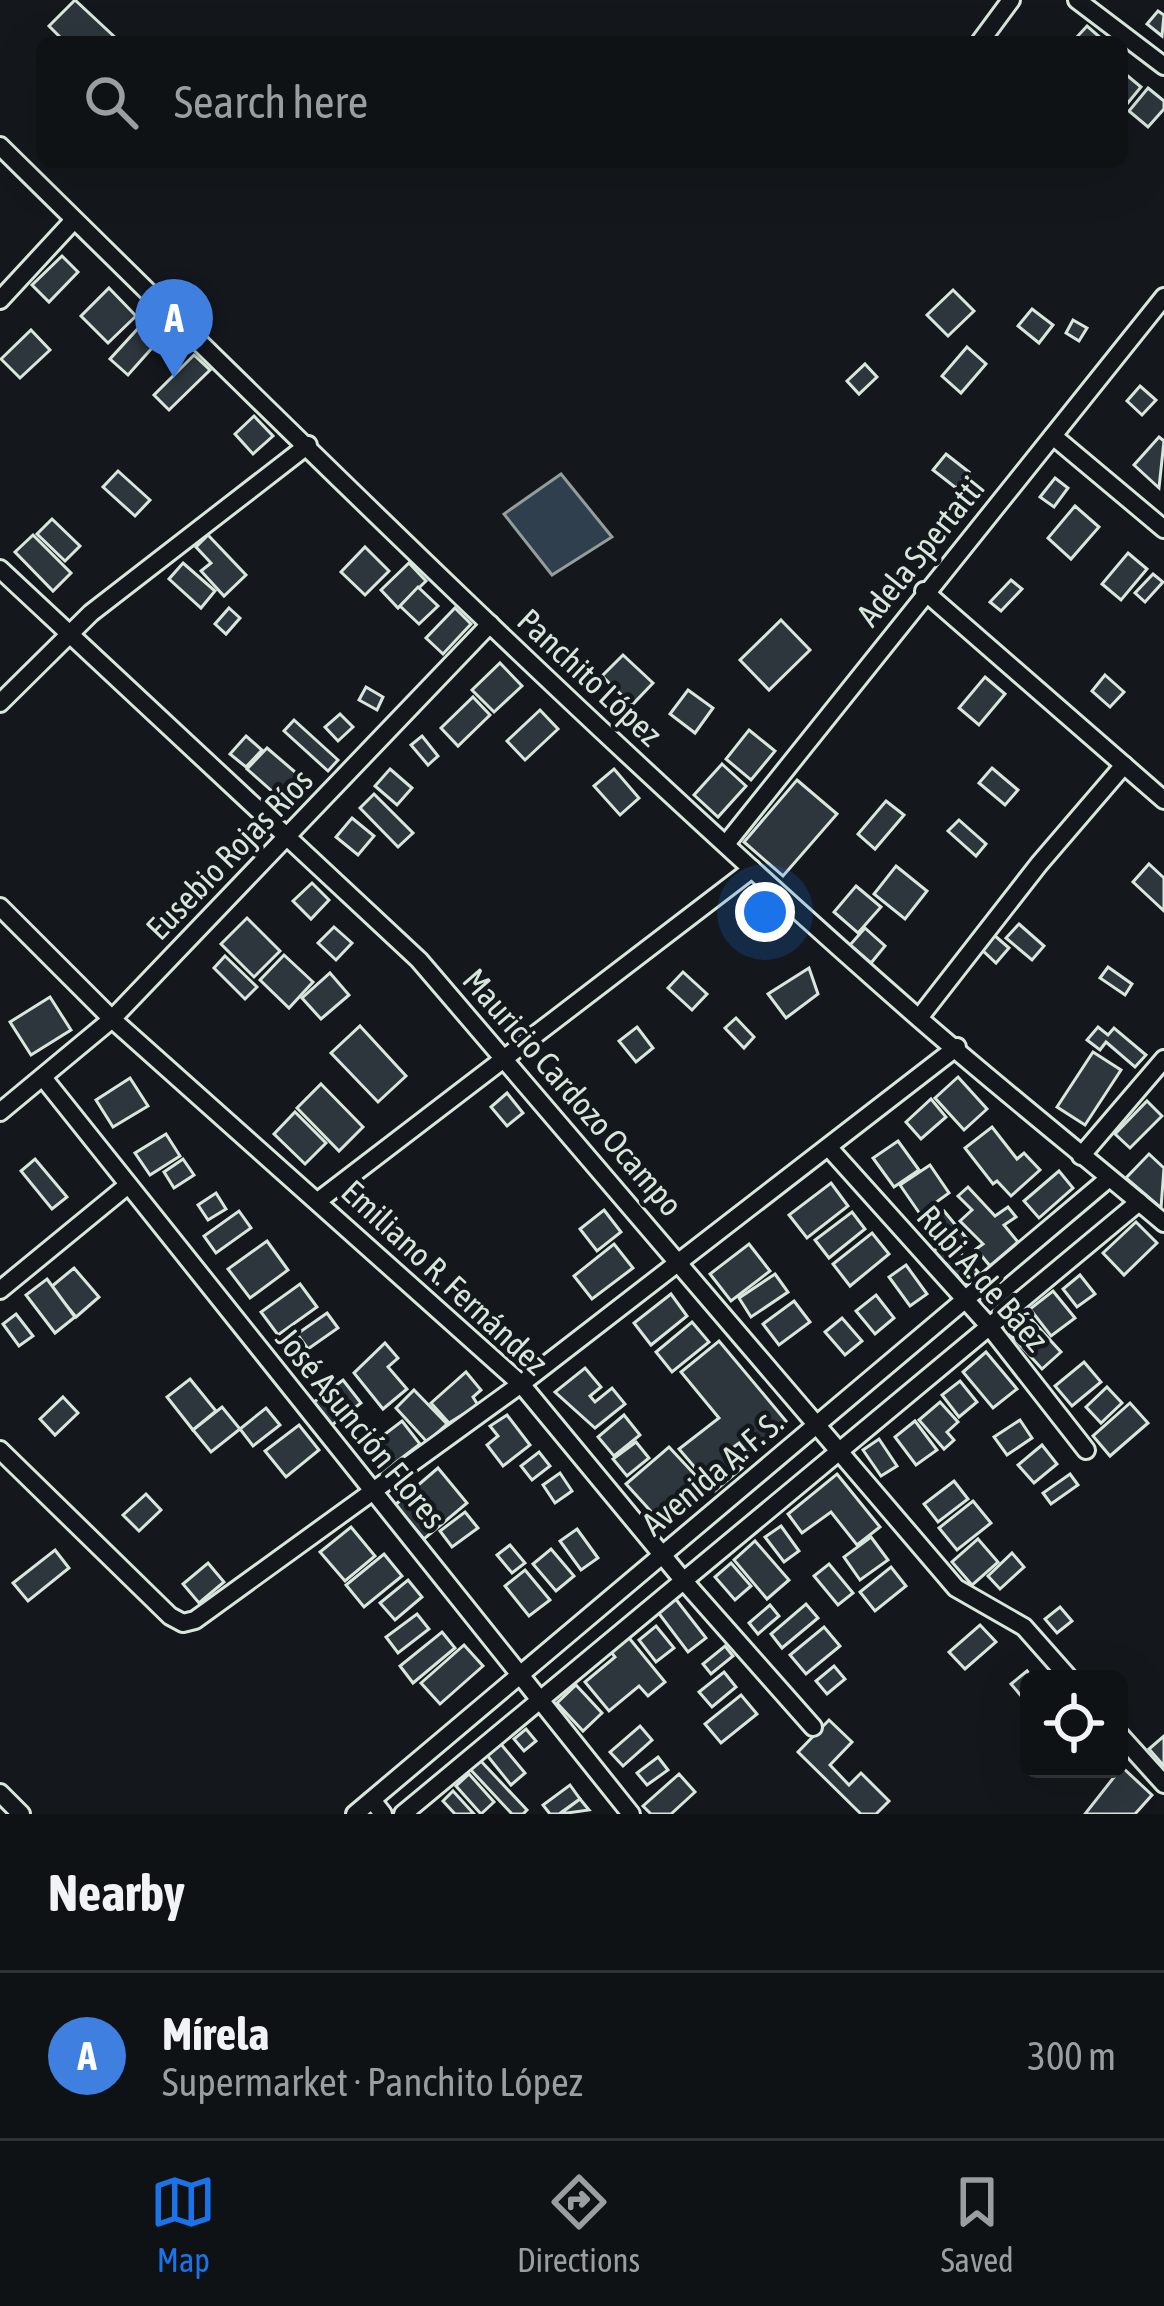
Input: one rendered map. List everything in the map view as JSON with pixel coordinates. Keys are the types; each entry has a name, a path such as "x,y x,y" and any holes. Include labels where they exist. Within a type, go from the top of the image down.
{"street":[{"path":"984,36 1011,0"},
{"path":"1077,0 1124,36"},
{"path":"1128,39 1164,66"},
{"name":"Panchito López","path":"0,146 490,624 752,869 919,1018 1164,1223"},
{"path":"0,300 74,220"},
{"name":"Adela Spertatti","path":"726,844 1164,297"},
{"path":"1053,436 1164,530"},
{"path":"0,703 70,632 308,445"},
{"name":"Mauricio Cardozo Ocampo","path":"0,569 418,960 956,1588 1024,1627 1062,1670"},
{"path":"924,592 1164,800"},
{"name":"Eusebio Rojas Ríos","path":"0,1112 45,1080 112,1019 490,624"},
{"path":"919,1018 1039,864 1124,765"},
{"path":"318,1201 752,869"},
{"name":"Emiliano R. Fernández","path":"0,907 112,1019 521,1384 683,1580 813,1727"},
{"path":"0,1450 170,1616 183,1624 195,1620 521,1384 957,1047"},
{"path":"1081,1156 1164,1059"},
{"name":"José Asunción Flores","path":"45,1080 631,1814"},
{"name":"Rubi A. de Báez","path":"830,1149 989,1325 1086,1450"},
{"name":"Avenida A. F. S.","path":"355,1814 378,1807 519,1677 1108,1179"},
{"path":"0,1290 128,1186"},
{"name":"Avenida A. F. S.","path":"403,1814 1139,1202"},
{"path":"1128,1744 1164,1784"},
{"path":"0,1793 17,1813"}],"water":[{"path":"561,474 612,537 552,575 504,514"}],"building":[{"path":"75,0 114,36 59,36 49,26"},
{"path":"1158,11 1164,15 1162,36 1147,24"},
{"path":"1087,26 1099,36 1078,36"},
{"path":"1128,76 1141,87 1128,103"},
{"path":"1148,88 1164,101 1164,109 1148,127 1129,111"},
{"path":"62,256 78,272 49,302 32,285"},
{"path":"109,288 136,316 108,343 81,316"},
{"path":"953,290 974,311 948,336 927,315"},
{"path":"1032,309 1053,325 1039,343 1018,326"},
{"path":"1073,320 1087,328 1079,341 1066,333"},
{"path":"143,323 160,339 128,375 110,359"},
{"path":"31,330 50,350 20,378 1,359"},
{"path":"967,347 986,364 961,393 942,376"},
{"path":"194,355 210,370 169,410 154,395"},
{"path":"865,364 877,377 859,394 847,381"},
{"path":"1140,386 1156,400 1142,415 1127,401"},
{"path":"254,416 273,436 253,454 235,434"},
{"path":"1159,437 1164,441 1159,488 1134,465"},
{"path":"946,454 969,472 956,488 933,470"},
{"path":"118,471 150,500 135,516 103,487"},
{"path":"1055,478 1068,488 1054,507 1040,497"},
{"path":"1075,506 1099,527 1071,559 1048,538"},
{"path":"52,519 80,546 65,561 37,534"},
{"path":"33,535 71,573 53,591 15,552"},
{"path":"208,535 246,575 224,596 201,571 211,563 196,547"},
{"path":"365,547 389,571 365,595 341,572"},
{"path":"1128,553 1147,569 1121,600 1102,584"},
{"path":"183,563 215,591 201,608 169,579"},
{"path":"409,563 426,581 398,608 381,590"},
{"path":"1153,574 1163,582 1145,602 1135,593"},
{"path":"1011,580 1022,589 1001,611 990,602"},
{"path":"418,587 438,606 419,624 400,606"},
{"path":"229,608 240,618 226,634 215,624"},
{"path":"455,608 471,624 443,654 426,638"},
{"path":"781,620 810,650 769,690 740,660"},
{"path":"623,655 653,683 632,705 602,676"},
{"path":"500,663 522,686 494,712 472,690"},
{"path":"1105,675 1124,692 1110,707 1092,691"},
{"path":"985,677 1005,694 979,725 959,708"},
{"path":"366,687 383,697 377,710 359,700"},
{"path":"688,690 713,708 695,733 670,714"},
{"path":"473,697 490,715 458,746 441,728"},
{"path":"540,710 558,729 525,760 507,741"},
{"path":"340,714 353,727 338,741 325,727"},
{"path":"294,720 338,760 328,771 284,731"},
{"path":"749,730 775,751 751,780 726,759"},
{"path":"246,736 262,750 246,767 230,754"},
{"path":"422,736 438,756 428,765 411,745"},
{"path":"267,748 302,778 282,800 247,769"},
{"path":"722,764 746,786 718,817 694,795"},
{"path":"992,768 1018,790 1005,805 979,783"},
{"path":"390,769 412,788 397,805 375,786"},
{"path":"614,769 639,798 620,815 594,786"},
{"path":"797,780 837,814 783,876 744,842"},
{"path":"374,794 413,833 398,847 360,808"},
{"path":"886,801 904,815 875,849 858,834"},
{"path":"352,818 374,836 358,855 336,837"},
{"path":"959,820 986,844 976,856 948,831"},
{"path":"1149,864 1164,878 1164,911 1133,882"},
{"path":"896,866 927,891 905,919 874,894"},
{"path":"312,883 329,900 311,919 293,901"},
{"path":"856,886 881,907 858,933 834,912"},
{"path":"247,918 280,951 254,977 221,944"},
{"path":"1019,924 1044,946 1032,960 1006,938"},
{"path":"334,927 352,943 336,960 318,943"},
{"path":"865,928 885,946 871,963 850,945"},
{"path":"994,935 1009,948 996,963 981,949"},
{"path":"284,955 313,982 289,1008 260,980"},
{"path":"225,956 257,987 245,999 214,968"},
{"path":"1108,967 1132,984 1125,995 1100,978"},
{"path":"809,968 818,994 786,1018 768,994"},
{"path":"683,972 707,994 692,1010 668,988"},
{"path":"330,973 349,995 321,1019 302,998"},
{"path":"50,997 71,1030 31,1055 10,1022"},
{"path":"736,1018 754,1037 744,1048 725,1028"},
{"path":"360,1026 406,1076 378,1102 331,1053"},
{"path":"637,1027 653,1048 636,1062 619,1041"},
{"path":"1098,1027 1108,1035 1114,1028 1146,1055 1135,1067 1106,1042 1100,1050 1087,1040"},
{"path":"1093,1052 1121,1070 1085,1125 1057,1107"},
{"path":"958,1077 987,1109 964,1130 935,1098"},
{"path":"130,1078 148,1106 113,1127 96,1100"},
{"path":"321,1084 363,1127 339,1151 297,1108"},
{"path":"507,1093 523,1113 507,1126 491,1107"},
{"path":"931,1099 946,1117 921,1139 906,1122"},
{"path":"1147,1101 1162,1116 1130,1148 1115,1134"},
{"path":"295,1112 326,1143 305,1164 274,1134"},
{"path":"992,1127 1017,1159 1024,1153 1040,1170 1011,1196 997,1181 993,1184 965,1148"},
{"path":"166,1134 180,1156 150,1175 135,1153"},
{"path":"898,1141 919,1170 894,1187 873,1158"},
{"path":"1149,1154 1164,1168 1161,1208 1126,1178"},
{"path":"35,1159 67,1197 52,1209 21,1171"},
{"path":"183,1159 194,1175 174,1188 164,1172"},
{"path":"930,1165 949,1193 920,1214 900,1185"},
{"path":"1059,1171 1073,1188 1039,1218 1024,1201"},
{"path":"831,1183 848,1206 807,1238 789,1215"},
{"path":"968,1187 995,1216 1008,1207 1016,1217 1004,1225 1018,1242 990,1266 976,1249 983,1244 960,1221 972,1210 958,1196"},
{"path":"216,1193 226,1209 208,1220 198,1205"},
{"path":"604,1210 621,1232 597,1251 580,1229"},
{"path":"239,1211 251,1228 216,1253 204,1236"},
{"path":"944,1211 968,1240 957,1249 978,1272 965,1284 934,1251 947,1239 932,1221"},
{"path":"852,1212 865,1229 829,1258 815,1240"},
{"path":"1136,1222 1157,1243 1124,1275 1103,1253"},
{"path":"872,1233 889,1254 850,1286 833,1264"},
{"path":"267,1241 288,1270 250,1298 228,1269"},
{"path":"614,1244 633,1268 592,1299 574,1276"},
{"path":"749,1244 770,1271 731,1301 710,1274"},
{"path":"906,1265 927,1294 910,1306 889,1277"},
{"path":"74,1268 99,1297 76,1317 51,1287"},
{"path":"775,1274 788,1292 751,1317 739,1298"},
{"path":"1080,1275 1095,1294 1077,1307 1063,1289"},
{"path":"47,1279 75,1317 55,1333 26,1295"},
{"path":"300,1284 317,1307 278,1335 261,1312"},
{"path":"1053,1291 1075,1318 1051,1336 1030,1309"},
{"path":"671,1294 687,1316 651,1345 634,1323"},
{"path":"876,1295 894,1318 875,1334 856,1311"},
{"path":"794,1301 810,1322 779,1345 763,1324"},
{"path":"327,1313 338,1328 308,1349 297,1334"},
{"path":"16,1314 33,1336 19,1346 3,1324"},
{"path":"1029,1317 1061,1352 1042,1369 1010,1334"},
{"path":"842,1318 862,1341 845,1355 825,1332"},
{"path":"692,1322 709,1342 672,1372 656,1352"},
{"path":"719,1341 786,1421 747,1453 739,1443 727,1452 742,1468 715,1491 679,1449 719,1418 681,1372"},
{"path":"385,1343 398,1358 388,1367 407,1389 383,1409 354,1373"},
{"path":"986,1352 1017,1389 993,1408 963,1372"},
{"path":"1084,1362 1101,1382 1072,1406 1055,1386"},
{"path":"585,1368 601,1387 590,1396 595,1402 612,1388 625,1404 595,1428 555,1392"},
{"path":"466,1372 481,1390 473,1397 478,1405 449,1423 431,1403"},
{"path":"190,1379 216,1411 193,1430 167,1397"},
{"path":"343,1380 361,1403 332,1425 314,1402"},
{"path":"960,1381 977,1402 959,1417 942,1395"},
{"path":"1107,1387 1122,1403 1101,1423 1086,1407"},
{"path":"414,1390 447,1424 427,1442 396,1408"},
{"path":"63,1397 78,1413 55,1435 40,1419"},
{"path":"940,1402 958,1422 947,1432 954,1440 944,1449 919,1420"},
{"path":"1130,1403 1148,1423 1110,1456 1093,1436"},
{"path":"222,1407 240,1429 211,1452 193,1430"},
{"path":"266,1408 280,1425 253,1446 240,1429"},
{"path":"507,1415 530,1445 503,1466 487,1445 498,1436 490,1426"},
{"path":"624,1415 640,1435 614,1456 598,1437"},
{"path":"1020,1420 1032,1438 1007,1455 994,1437"},
{"path":"402,1421 420,1444 386,1470 368,1447"},
{"path":"915,1421 937,1450 916,1465 895,1437"},
{"path":"299,1425 319,1450 286,1477 265,1451"},
{"path":"879,1439 897,1466 881,1476 863,1450"},
{"path":"636,1442 649,1458 627,1476 613,1459"},
{"path":"1042,1445 1057,1464 1034,1483 1018,1465"},
{"path":"669,1447 696,1476 657,1518 626,1484"},
{"path":"539,1452 550,1466 532,1480 521,1466"},
{"path":"438,1468 467,1503 424,1539 395,1505"},
{"path":"560,1473 572,1491 555,1503 543,1485"},
{"path":"837,1474 880,1527 857,1545 831,1512 802,1533 788,1514"},
{"path":"1070,1474 1078,1485 1051,1504 1043,1493"},
{"path":"954,1481 968,1499 938,1522 924,1504"},
{"path":"146,1494 161,1510 139,1531 123,1515"},
{"path":"973,1501 991,1523 957,1550 939,1528"},
{"path":"465,1512 478,1528 452,1547 440,1531"},
{"path":"781,1526 799,1551 784,1562 765,1537"},
{"path":"351,1527 375,1556 345,1581 320,1552"},
{"path":"577,1529 598,1558 581,1570 560,1541"},
{"path":"871,1537 888,1560 860,1580 844,1557"},
{"path":"978,1539 998,1562 972,1585 952,1562"},
{"path":"755,1541 789,1580 767,1599 734,1560"},
{"path":"510,1545 525,1563 512,1573 497,1555"},
{"path":"551,1549 574,1576 556,1591 533,1564"},
{"path":"55,1550 69,1568 28,1601 13,1583"},
{"path":"1012,1553 1024,1567 1000,1589 988,1576"},
{"path":"384,1554 402,1576 364,1607 346,1585"},
{"path":"208,1563 224,1582 199,1603 183,1584"},
{"path":"731,1563 751,1586 735,1600 715,1577"},
{"path":"829,1564 853,1593 838,1605 814,1576"},
{"path":"891,1567 906,1586 875,1611 860,1592"},
{"path":"525,1570 550,1600 529,1616 505,1586"},
{"path":"408,1580 422,1597 395,1620 380,1603"},
{"path":"671,1593 706,1638 688,1652 654,1607"},
{"path":"806,1604 818,1618 782,1648 771,1634"},
{"path":"770,1605 779,1616 758,1634 749,1623"},
{"path":"1060,1607 1072,1621 1057,1633 1045,1619"},
{"path":"417,1614 429,1629 398,1653 386,1637"},
{"path":"980,1625 996,1642 965,1669 949,1652"},
{"path":"656,1626 674,1648 656,1662 639,1640"},
{"path":"824,1627 840,1646 806,1674 790,1655"},
{"path":"442,1632 455,1648 413,1683 400,1666"},
{"path":"625,1633 665,1682 648,1696 639,1686 609,1711 585,1682 615,1657 607,1647"},
{"path":"464,1645 483,1666 440,1704 421,1683"},
{"path":"725,1646 733,1656 711,1674 703,1664"},
{"path":"834,1666 845,1679 827,1694 816,1681"},
{"path":"724,1672 736,1687 712,1707 699,1692"},
{"path":"576,1685 602,1713 583,1731 557,1703"},
{"path":"741,1695 757,1714 721,1743 705,1724"},
{"path":"829,1720 852,1742 830,1765 849,1785 861,1773 889,1801 876,1814 861,1814 798,1752"},
{"path":"640,1726 652,1740 623,1766 610,1752"},
{"path":"526,1729 536,1741 524,1751 514,1739"},
{"path":"1164,1736 1164,1766 1149,1749"},
{"path":"500,1743 525,1773 511,1785 486,1754"},
{"path":"658,1757 668,1770 647,1785 637,1773"},
{"path":"479,1759 527,1810 523,1814 512,1814 469,1768"},
{"path":"1128,1773 1152,1795 1135,1814 1085,1814 1113,1778 1128,1778"},
{"path":"469,1774 494,1802 481,1814 456,1786"},
{"path":"679,1774 695,1792 671,1814 651,1814 643,1806"},
{"path":"570,1785 580,1799 559,1814 550,1814 543,1805"},
{"path":"453,1791 474,1814 455,1814 443,1801"},
{"path":"580,1799 589,1810 560,1814"}],"place":[{"name":"Mírela","path":"174,378"}]}
